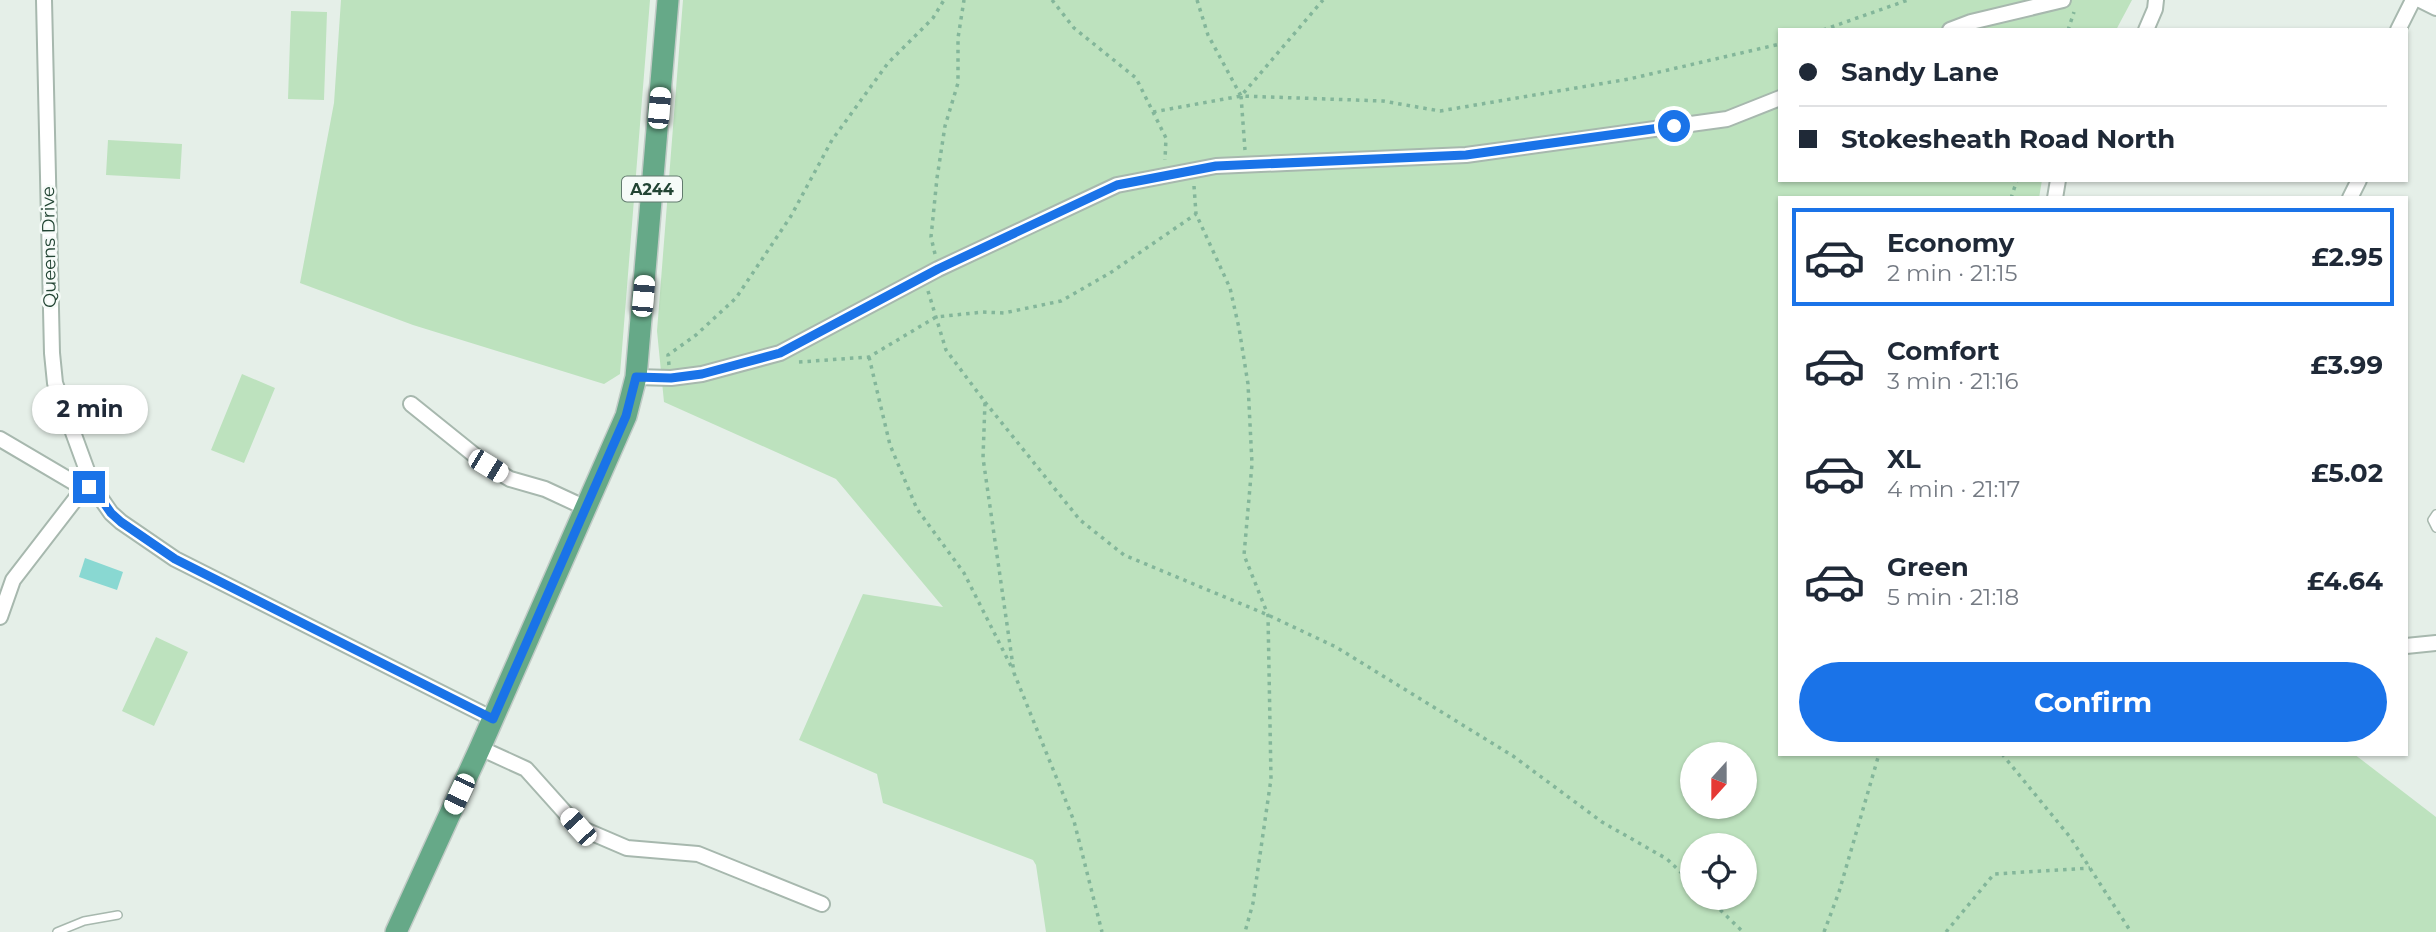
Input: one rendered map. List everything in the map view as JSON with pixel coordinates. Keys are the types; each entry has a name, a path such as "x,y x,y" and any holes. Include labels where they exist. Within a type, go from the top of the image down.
{"main road":[{"name":"A244","path":"396,932 626,416 636,377 668,0"}],"street":[{"name":"Queens Drive","path":"44,0 52,353 55,383 88,487"},
{"path":"2147,28 2156,0"},
{"path":"2399,28 2413,0"},
{"path":"2420,0 2436,8"},
{"path":"1955,28 1971,22 2069,5"},
{"path":"636,377 671,378 702,374 780,353 938,269 1117,185 1216,166 1466,155 1727,119 1778,99"},
{"path":"411,404 488,466 510,479 545,489 586,508"},
{"path":"0,439 88,487 121,522 175,559 493,719"},
{"path":"0,617 13,580 77,497 88,487"},
{"path":"2408,646 2436,643"},
{"path":"480,748 526,769 578,827 627,848 698,853 822,904"}],"lane":[{"path":"2436,514 2432,520 2436,528"},
{"path":"57,932 84,921 118,915"}],"path":[{"path":"671,378 668,355 696,335 736,298 790,216 832,140 888,62 933,18 944,0"},
{"path":"938,269 931,237 946,126 958,82 958,38 964,0"},
{"path":"1052,0 1074,28 1136,78 1166,138 1164,176"},
{"path":"1197,0 1208,35 1241,96 1247,164"},
{"path":"1241,96 1324,0"},
{"path":"1829,28 1908,0"},
{"path":"2068,28 2069,5"},
{"path":"1153,112 1241,96 1383,101 1440,111 1629,79 1778,44"},
{"path":"1194,170 1196,214 1230,288 1239,328 1248,384 1252,464 1244,555 1268,615 1271,779 1253,903 1245,932"},
{"path":"790,362 869,357 936,317 983,312 1003,313 1061,301 1110,273 1196,214"},
{"path":"923,277 946,350 1080,520 1124,555 1268,615 1335,647 1513,756 1602,822 1667,859 1680,871"},
{"path":"869,357 890,445 918,509 964,573 1014,673 1074,821 1102,932"},
{"path":"985,402 983,458 1014,673"},
{"path":"1824,932 1839,892 1878,756"},
{"path":"2004,756 2070,837 2131,932"},
{"path":"1946,932 1994,874 2090,868"},
{"path":"1720,910 1743,932"}],"green space":[{"path":"341,0 650,0 620,374 604,384 413,325 300,283 334,103"},
{"path":"683,0 2132,0 2117,28 1778,28 1778,182 2042,182 2039,196 1778,196 1778,756 2357,756 2436,817 2436,932 1046,932 1033,860 883,803 877,774 799,740 863,594 943,607 836,479 664,402 657,331"},
{"path":"291,11 327,12 324,100 288,99"},
{"path":"108,140 182,144 180,179 106,175"},
{"path":"242,374 275,388 244,463 211,450"},
{"path":"156,637 188,652 154,726 122,711"}],"water":[{"path":"85,558 123,572 117,590 79,577"}],"route":[{"path":"89,487 93,487 111,513 121,522 175,559 493,719 626,416 636,377 671,378 702,374 780,353 938,269 1117,185 1216,166 1466,155 1674,126"}]}
